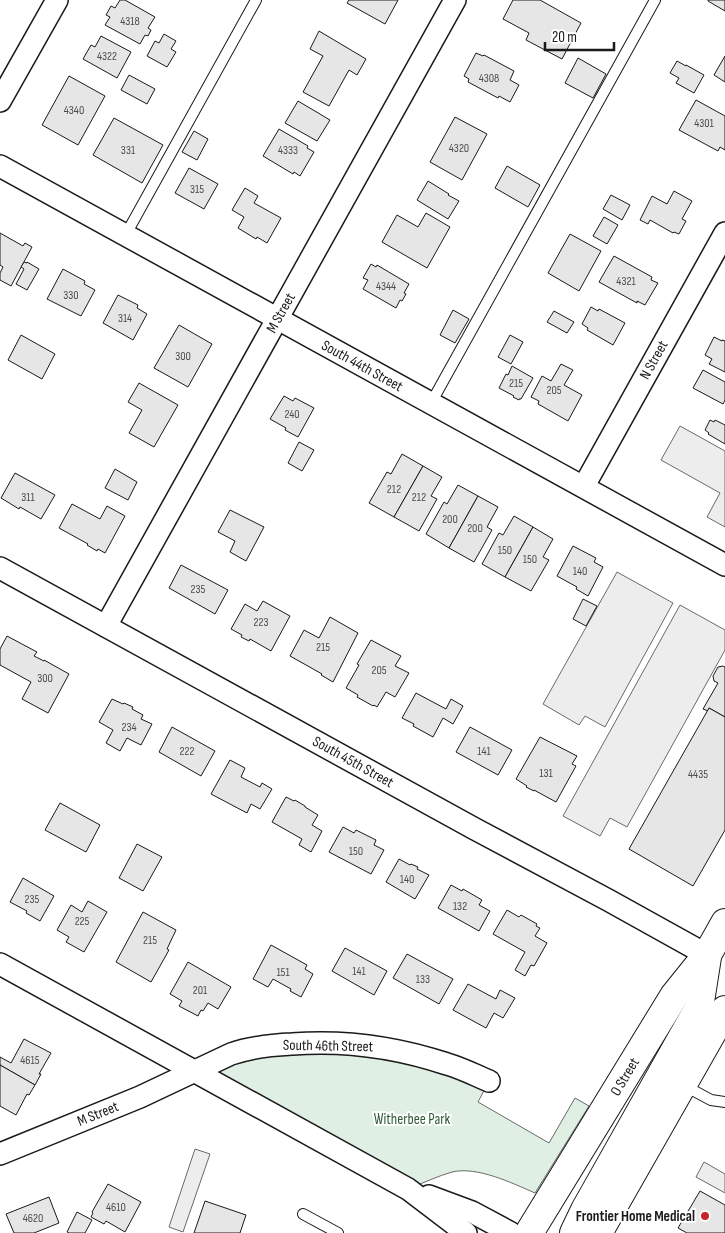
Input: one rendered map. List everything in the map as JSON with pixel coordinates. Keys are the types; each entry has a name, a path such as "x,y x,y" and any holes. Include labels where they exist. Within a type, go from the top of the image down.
{"main road":[{"name":"O Street","path":"529,1233 674,996 707,955 725,923"},
{"path":"574,1233 698,1008 707,955"},
{"path":"603,1229 682,1084 725,1010"}],"street":[{"path":"0,101 57,0"},
{"name":"M Street","path":"106,626 455,0"},
{"name":"South 44th Street","path":"0,166 725,564"},
{"name":"N Street","path":"584,486 725,233"},
{"name":"South 45th Street","path":"0,568 707,955"},
{"path":"0,964 408,1189 466,1233"},
{"name":"South 46th Street","path":"196,1071 231,1054 244,1050 310,1042 348,1043 414,1054 448,1064 490,1081"},
{"name":"M Street","path":"0,1154 196,1071"},
{"path":"408,1189 472,1212 511,1233"}],"lane":[{"path":"125,236 256,0"},
{"path":"431,403 655,0"},
{"path":"682,1084 711,1100 725,1102"},
{"path":"303,1214 338,1233"}],"green space":[{"name":"Witherbee Park","path":"310,1042 489,1081 478,1102 549,1143 575,1098 589,1106 535,1193 494,1176 472,1171 452,1172 408,1189 196,1071"}],"shaded area":[{"path":"680,426 725,451 725,527 707,517 720,493 661,460"},
{"path":"617,572 673,603 605,727 585,716 579,725 543,704"},
{"path":"680,605 725,630 725,650 627,827 610,818 600,836 563,816"},
{"path":"195,1149 210,1154 183,1232 169,1227"},
{"path":"704,1162 725,1174 725,1193 696,1177"}],"building":[{"path":"120,0 125,0 155,17 148,28 151,30 148,36 145,35 140,44 105,25 110,17 106,15 111,6 115,8"},
{"path":"349,0 398,0 385,24 347,3"},
{"path":"513,0 540,0 581,23 562,59 526,40 529,33 503,19"},
{"path":"725,0 725,11 708,1"},
{"path":"319,31 366,59 357,75 349,70 329,106 303,92 323,56 310,49"},
{"path":"164,34 176,41 171,49 176,52 167,67 147,56 155,41 159,43"},
{"path":"101,36 131,52 117,78 83,59 91,45 95,47"},
{"path":"476,53 484,55 514,71 510,80 519,85 510,102 499,96 498,98 468,82 469,79 464,76"},
{"path":"725,56 725,82 714,75"},
{"path":"578,58 606,74 593,98 565,83"},
{"path":"677,61 704,75 694,93 676,83 679,78 670,73"},
{"path":"129,75 155,89 147,104 121,90"},
{"path":"69,76 105,96 78,145 42,125"},
{"path":"696,100 725,116 725,150 720,147 718,151 679,130"},
{"path":"298,101 330,120 317,141 285,123"},
{"path":"455,117 487,134 462,180 430,162"},
{"path":"114,118 163,145 142,183 93,155"},
{"path":"279,129 308,146 307,148 314,152 300,176 294,172 293,174 263,156"},
{"path":"194,131 208,139 197,160 182,152"},
{"path":"507,166 540,185 528,207 495,188"},
{"path":"189,168 218,184 204,209 175,193"},
{"path":"428,181 459,201 448,219 417,200"},
{"path":"245,188 258,196 254,203 281,218 267,243 257,237 256,239 238,228 244,217 232,210"},
{"path":"674,191 692,201 682,219 686,221 679,234 673,233 650,220 648,224 640,220 652,196 667,204"},
{"path":"611,195 630,205 622,220 603,209"},
{"path":"426,213 450,227 427,268 382,242 397,215 418,227"},
{"path":"604,217 618,225 607,244 593,236"},
{"path":"0,233 23,246 25,243 32,247 11,286 0,280 0,273 3,267 0,265"},
{"path":"570,234 601,251 579,291 548,273"},
{"path":"614,256 652,277 651,280 658,283 645,305 637,301 637,303 599,282"},
{"path":"24,262 39,269 27,290 16,284 24,269 21,267"},
{"path":"371,264 376,267 377,265 409,284 404,293 406,294 396,308 363,289 368,280 363,278"},
{"path":"63,269 85,281 84,284 95,290 81,316 47,299"},
{"path":"118,295 138,305 137,308 147,314 133,340 103,323"},
{"path":"591,307 598,311 599,309 625,323 613,345 587,330 588,328 582,324"},
{"path":"453,310 469,319 455,343 440,335"},
{"path":"554,311 574,322 567,333 547,322"},
{"path":"179,325 212,344 188,387 154,368"},
{"path":"21,335 55,354 42,379 8,360"},
{"path":"510,335 523,342 511,364 498,357"},
{"path":"714,337 725,341 725,372 709,364 712,359 705,355"},
{"path":"561,364 573,370 564,385 582,395 568,421 538,404 539,401 531,397 542,376 551,381"},
{"path":"512,366 533,378 519,400 499,388"},
{"path":"703,370 725,382 725,400 723,404 693,388"},
{"path":"139,383 178,405 154,447 129,433 142,410 128,402"},
{"path":"284,396 293,401 295,398 314,408 298,437 270,419"},
{"path":"710,420 714,422 715,420 725,425 725,444 708,434 705,430"},
{"path":"299,442 314,450 302,471 288,463"},
{"path":"402,454 423,466 394,517 369,503 387,472 391,474"},
{"path":"423,466 442,477 431,496 437,499 419,531 394,517"},
{"path":"115,469 137,482 128,500 105,488"},
{"path":"15,473 55,495 41,519 1,498"},
{"path":"458,485 478,496 449,548 426,534 444,502 447,504"},
{"path":"478,496 498,507 487,527 492,530 474,562 449,548"},
{"path":"72,504 100,519 107,506 125,516 105,553 98,549 97,551 59,528"},
{"path":"230,510 264,527 246,561 230,552 235,541 218,532"},
{"path":"514,516 533,527 505,577 482,564 499,533 503,535"},
{"path":"533,527 553,539 543,557 549,560 531,591 505,577"},
{"path":"573,546 596,558 594,562 603,567 588,596 576,589 577,587 557,576"},
{"path":"181,565 228,590 215,614 169,588"},
{"path":"583,599 597,606 586,626 573,619"},
{"path":"263,601 290,616 271,651 250,639 249,641 241,637 242,635 231,629 245,604 257,611"},
{"path":"330,617 358,633 333,682 290,656 304,630 319,638"},
{"path":"7,636 37,652 34,656 69,674 48,713 22,699 31,682 0,665 0,649"},
{"path":"371,640 401,656 395,666 409,673 395,697 386,692 377,707 357,697 358,695 346,688"},
{"path":"718,667 725,667 725,717 709,708 708,711 703,709 718,683 714,681 713,676"},
{"path":"416,693 446,709 451,699 463,706 453,724 443,718 433,737 402,718"},
{"path":"112,699 133,707 132,709 143,715 141,719 152,724 141,745 127,738 120,751 106,743 113,730 99,722"},
{"path":"709,708 725,717 725,830 693,886 629,849"},
{"path":"172,727 215,751 201,776 159,752"},
{"path":"470,727 512,750 498,775 456,752"},
{"path":"540,737 577,756 572,764 576,766 556,802 526,787 516,779"},
{"path":"230,760 245,768 241,777 260,787 262,783 272,789 260,809 251,804 247,813 211,794"},
{"path":"286,797 295,800 318,815 312,825 322,831 311,852 299,845 302,839 272,822"},
{"path":"60,803 100,825 86,852 45,830"},
{"path":"343,827 354,833 356,830 376,840 374,845 384,850 371,874 329,852"},
{"path":"137,844 162,857 143,891 119,878"},
{"path":"399,859 418,867 417,869 429,875 415,899 386,882"},
{"path":"23,878 54,896 40,921 10,902"},
{"path":"451,885 462,891 463,889 482,900 479,905 490,911 479,931 438,908"},
{"path":"88,901 107,912 84,952 66,942 69,937 57,930 71,905 82,912"},
{"path":"507,910 537,924 536,926 540,928 535,936 547,943 534,966 531,965 525,976 515,970 525,952 493,934"},
{"path":"143,912 176,930 167,949 169,950 151,982 116,962"},
{"path":"271,945 307,965 305,969 313,974 301,997 273,979 268,987 253,979"},
{"path":"345,948 387,971 374,995 332,971"},
{"path":"407,954 453,979 439,1004 393,978"},
{"path":"188,962 231,987 218,1009 208,1003 198,1016 179,1006 182,1001 170,994"},
{"path":"468,984 496,999 500,990 515,998 503,1018 494,1013 486,1028 453,1010"},
{"path":"24,1039 51,1053 35,1085 0,1065 0,1057 11,1063"},
{"path":"0,1065 35,1085 29,1095 27,1094 16,1115 0,1106"},
{"path":"108,1184 141,1202 125,1232 106,1221 104,1224 91,1217"},
{"name":"Frontier Home Medical","path":"700,1191 725,1205 725,1233 687,1233 678,1228"},
{"path":"49,1197 59,1223 34,1233 14,1233 6,1214"},
{"path":"205,1201 246,1215 240,1233 194,1233"},
{"path":"77,1212 92,1220 85,1233 69,1233 67,1232"}],"place":[{"name":"Frontier Home Medical","path":"705,1216"}]}
